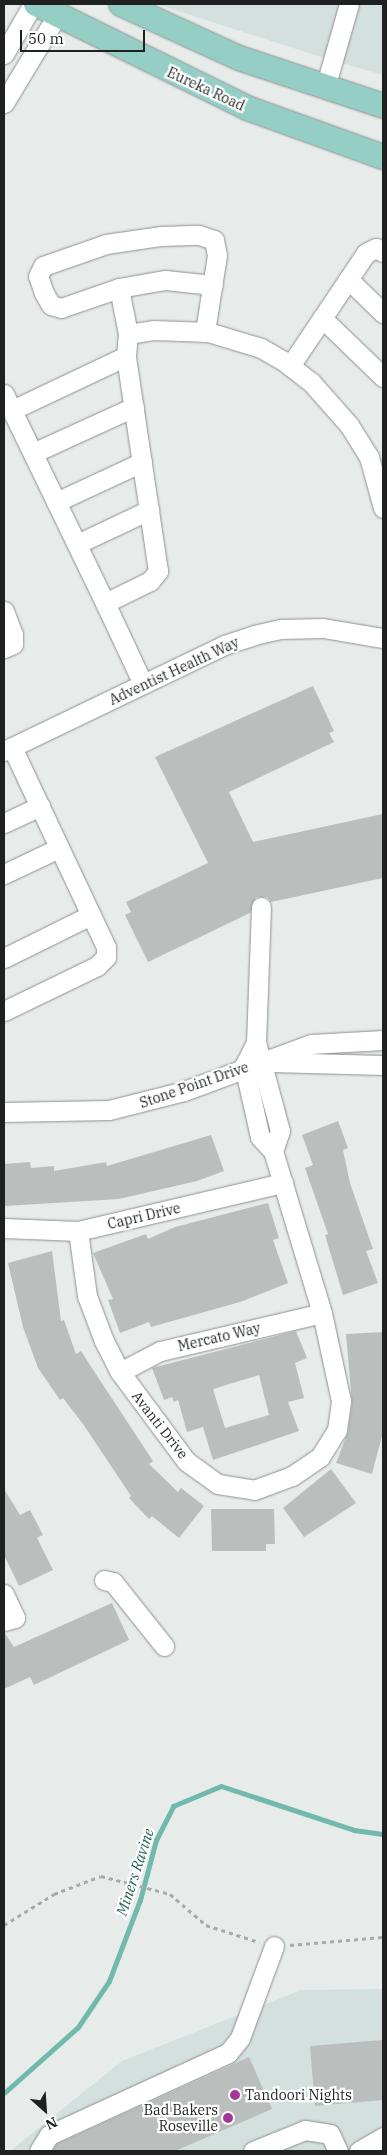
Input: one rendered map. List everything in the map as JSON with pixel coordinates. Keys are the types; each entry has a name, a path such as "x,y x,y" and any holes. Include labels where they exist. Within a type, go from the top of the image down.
{"main road":[{"name":"Eureka Road","path":"34,4 247,108 383,157"},
{"path":"103,4 124,5 240,58 383,106"}],"street":[{"path":"4,54 34,4"},
{"path":"325,88 349,4"},
{"path":"4,103 57,15"},
{"path":"205,332 213,285 217,255 214,240 198,235 106,244 43,266 38,276 51,305 61,308 119,288 165,280 213,285"},
{"path":"290,366 366,252 376,248 383,252"},
{"path":"348,279 383,313"},
{"path":"105,603 150,581 158,571 126,356 128,334 119,288"},
{"path":"322,318 383,377"},
{"path":"128,334 153,330 205,332 261,348 290,366 311,382 350,425 369,457 383,508"},
{"path":"126,356 8,402 143,684"},
{"path":"33,453 134,407"},
{"path":"56,502 142,462"},
{"path":"77,544 149,510"},
{"path":"4,611 13,634 13,644 4,648"},
{"name":"Adventist Health Way","path":"8,749 224,645 281,629 323,628 383,633"},
{"path":"4,1011 97,966 106,957 106,947 40,806 8,749"},
{"path":"4,823 40,806"},
{"path":"4,874 59,848"},
{"path":"261,907 256,1042 264,1062 280,1131 273,1151"},
{"path":"4,958 91,915"},
{"name":"Stone Point Drive","path":"4,1112 109,1110 176,1093 244,1066 264,1062 311,1044 383,1040"},
{"path":"244,1066 256,1042"},
{"name":"Stone Point Drive","path":"264,1062 383,1065"},
{"name":"Avanti Drive","path":"78,1231 87,1296 120,1372 186,1461 218,1484 254,1490 292,1476 320,1457 337,1430 341,1401 322,1313 273,1151 260,1137 244,1066"},
{"path":"256,1120 276,1115"},
{"name":"Capri Drive","path":"4,1228 78,1231 283,1183"},
{"name":"Mercato Way","path":"120,1372 160,1351 322,1313"},
{"path":"104,1580 113,1582 164,1646"},
{"path":"4,1594 9,1620"},
{"path":"39,2151 49,2135 228,2053 240,2038 274,1946"},
{"path":"254,2151 305,2130 330,2134 338,2151"},
{"path":"359,2151 383,2137"}],"path":[{"path":"4,1925 80,1882 101,1876 170,1894"}],"shaded area":[{"path":"156,4 383,4 383,75 334,61"},
{"path":"383,1989 383,2151 10,2151 122,2061 301,1990"}],"building":[{"path":"313,686 334,731 329,733 334,742 229,792 253,842 383,814 383,878 271,902 267,897 256,897 250,913 148,962 125,915 131,912 126,902 208,863 155,757"},
{"path":"338,1121 348,1148 343,1150 350,1183 373,1249 366,1251 378,1283 343,1295 325,1235 328,1234 305,1168 313,1165 302,1135"},
{"path":"211,1135 224,1171 197,1181 119,1199 5,1206 4,1164 30,1162 31,1168 54,1166 54,1171 106,1162 107,1166"},
{"path":"268,1203 279,1238 273,1240 288,1283 240,1302 151,1327 149,1322 120,1333 108,1300 113,1299 93,1253 146,1234 148,1239 175,1227"},
{"path":"52,1251 61,1321 64,1320 76,1354 81,1351 153,1461 149,1464 178,1492 181,1488 204,1506 179,1538 152,1516 149,1519 129,1498 131,1496 83,1424 63,1398 60,1400 38,1368 23,1327 8,1263"},
{"path":"296,1331 307,1358 295,1363 304,1398 288,1402 299,1431 213,1460 203,1427 187,1432 178,1400 174,1402 172,1397 164,1400 152,1368","holes":["259,1375 269,1415 225,1428 213,1389"]},
{"path":"383,1332 383,1432 372,1474 336,1463 348,1432 352,1403 346,1334"},
{"path":"331,1469 356,1503 304,1537 283,1508"},
{"path":"4,1489 20,1515 30,1510 43,1535 37,1538 53,1570 19,1586 4,1555"},
{"path":"211,1509 274,1509 275,1544 266,1544 266,1551 212,1551"},
{"path":"112,1603 129,1640 34,1685 30,1677 4,1689 4,1632 14,1647"},
{"path":"383,2040 383,2100 315,2106 310,2046"},
{"path":"249,2057 272,2109 175,2151 52,2151 57,2144"}],"waterway":[{"name":"Miners Ravine","path":"4,2093 78,2027 109,1981 140,1900 156,1840 173,1806 221,1786 354,1830 383,1834"}],"place":[{"name":"Tandoori Nights","path":"235,2095"},
{"name":"Bad Bakers Roseville","path":"228,2118"}]}
